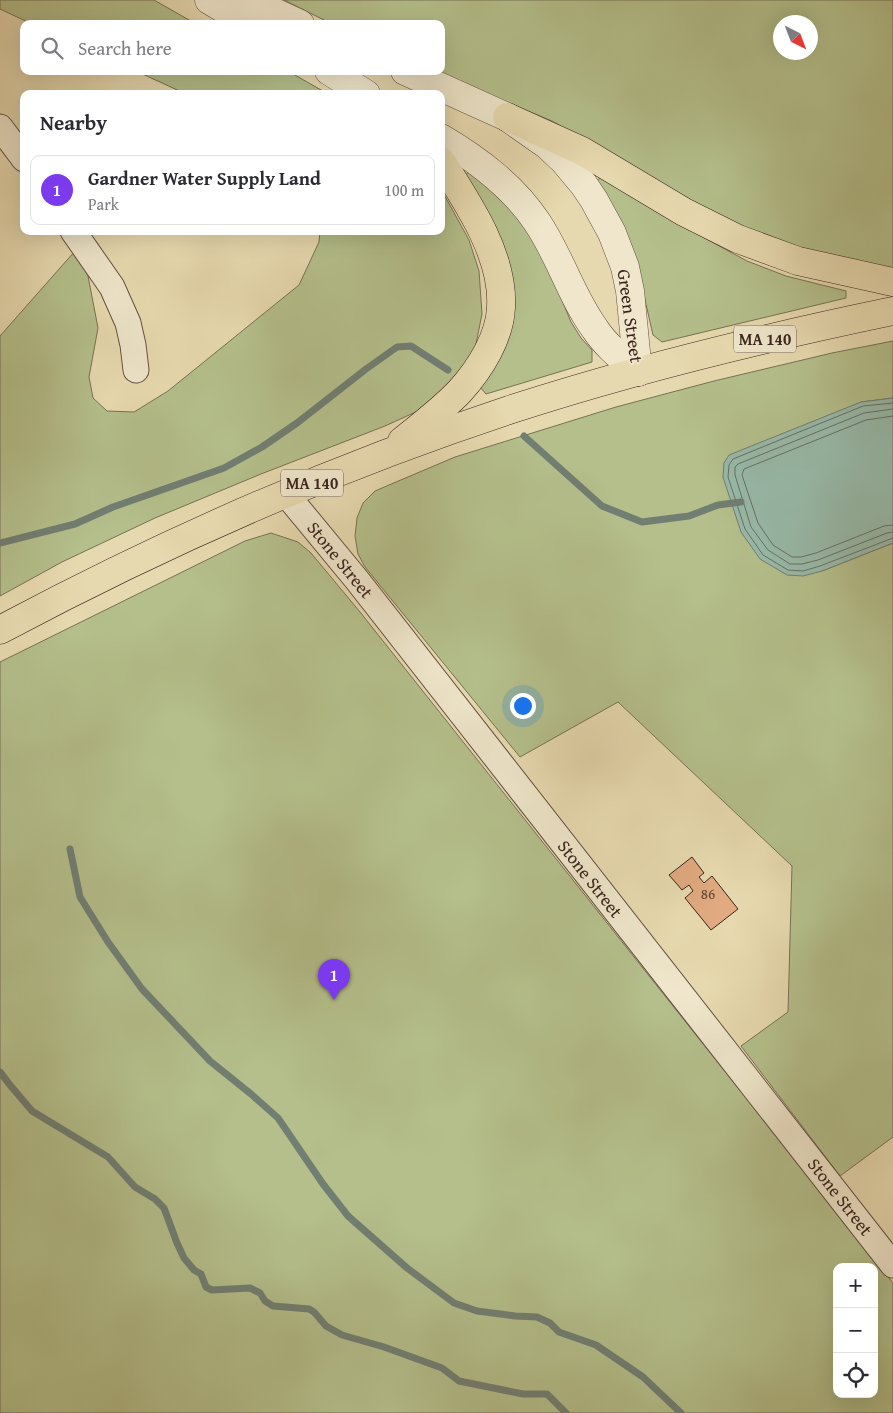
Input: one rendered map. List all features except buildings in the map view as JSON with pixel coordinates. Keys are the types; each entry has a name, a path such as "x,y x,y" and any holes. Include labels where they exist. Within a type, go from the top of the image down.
{"highway":[{"path":"507,117 582,151 684,212 738,239 798,261 893,282"},
{"path":"386,454 440,409 476,371 487,352 496,330 501,309 498,276 485,237 445,168"},
{"name":"Green Street","path":"638,372 741,345 893,311"},
{"name":"MA 140","path":"0,630 183,539 332,475 419,441 508,411 585,386 638,372"}],"street":[{"path":"208,0 242,20"},
{"path":"248,0 291,20"},
{"path":"335,75 360,90"},
{"name":"Green Street","path":"414,75 507,117 535,134 560,157 584,185 612,233 627,275 638,372"},
{"path":"0,126 20,154"},
{"name":"Green Street","path":"445,140 464,151 493,174 523,203 551,245 578,303 594,328 608,345 638,372"},
{"path":"76,235 112,287 128,323 136,370"},
{"name":"Stone Street","path":"286,494 357,580 893,1265"}],"green space":[{"path":"0,0 154,0 189,20 23,20 0,9"},
{"path":"284,0 893,0 893,270 755,238 552,121 442,75 445,75 445,20 324,20"},
{"path":"145,75 295,75 321,90 177,90"},
{"path":"473,169 485,178 539,244 571,322 581,338 592,350 592,362 486,394 480,387 505,338 465,175"},
{"path":"601,177 662,215 747,261 786,276 846,291 846,298 662,342 653,335 643,291 595,182"},
{"path":"445,196 469,240 479,271 482,314 475,349 454,385 429,406 385,426 155,518 62,562 0,596 0,336 75,251 88,276 98,328 89,377 93,398 107,411 134,412 168,391 299,285 319,242 320,235 445,235"},
{"path":"893,341 893,398 861,402 822,571 893,543 893,1137 840,1176 741,1046 788,1012 792,866 618,702 520,757 365,567 358,554 355,536 357,518 363,503 375,491 455,457 616,407 714,381 832,353"},
{"path":"271,533 298,542 311,553 360,612 877,1263 833,1263 833,1398 878,1398 878,1264 893,1283 893,1413 0,1413 0,662 245,541"}],"water":[{"path":"893,398 893,543 822,571 803,576 787,575 760,559 741,532 723,477 724,463 729,455 861,402"}],"waterway":[{"path":"0,543 75,524 113,507 224,468 262,447 297,423 397,347 411,346 448,370"},
{"path":"524,436 602,506 642,522 689,516 718,505 741,502"},
{"path":"70,849 80,897 108,942 142,989 210,1061 278,1118 323,1184 348,1216 407,1268 454,1303 477,1311 537,1317 550,1323 559,1332 596,1345 643,1377 681,1413"},
{"path":"0,1072 32,1111 108,1157 135,1187 155,1199 164,1208 184,1258 194,1270 201,1274 206,1287 212,1290 250,1288 260,1293 265,1301 273,1306 309,1309 326,1326 342,1335 384,1347 442,1368 459,1381 523,1394 547,1394 566,1413"}],"place":[{"name":"Gardner Water Supply Land","path":"334,1000"}]}
